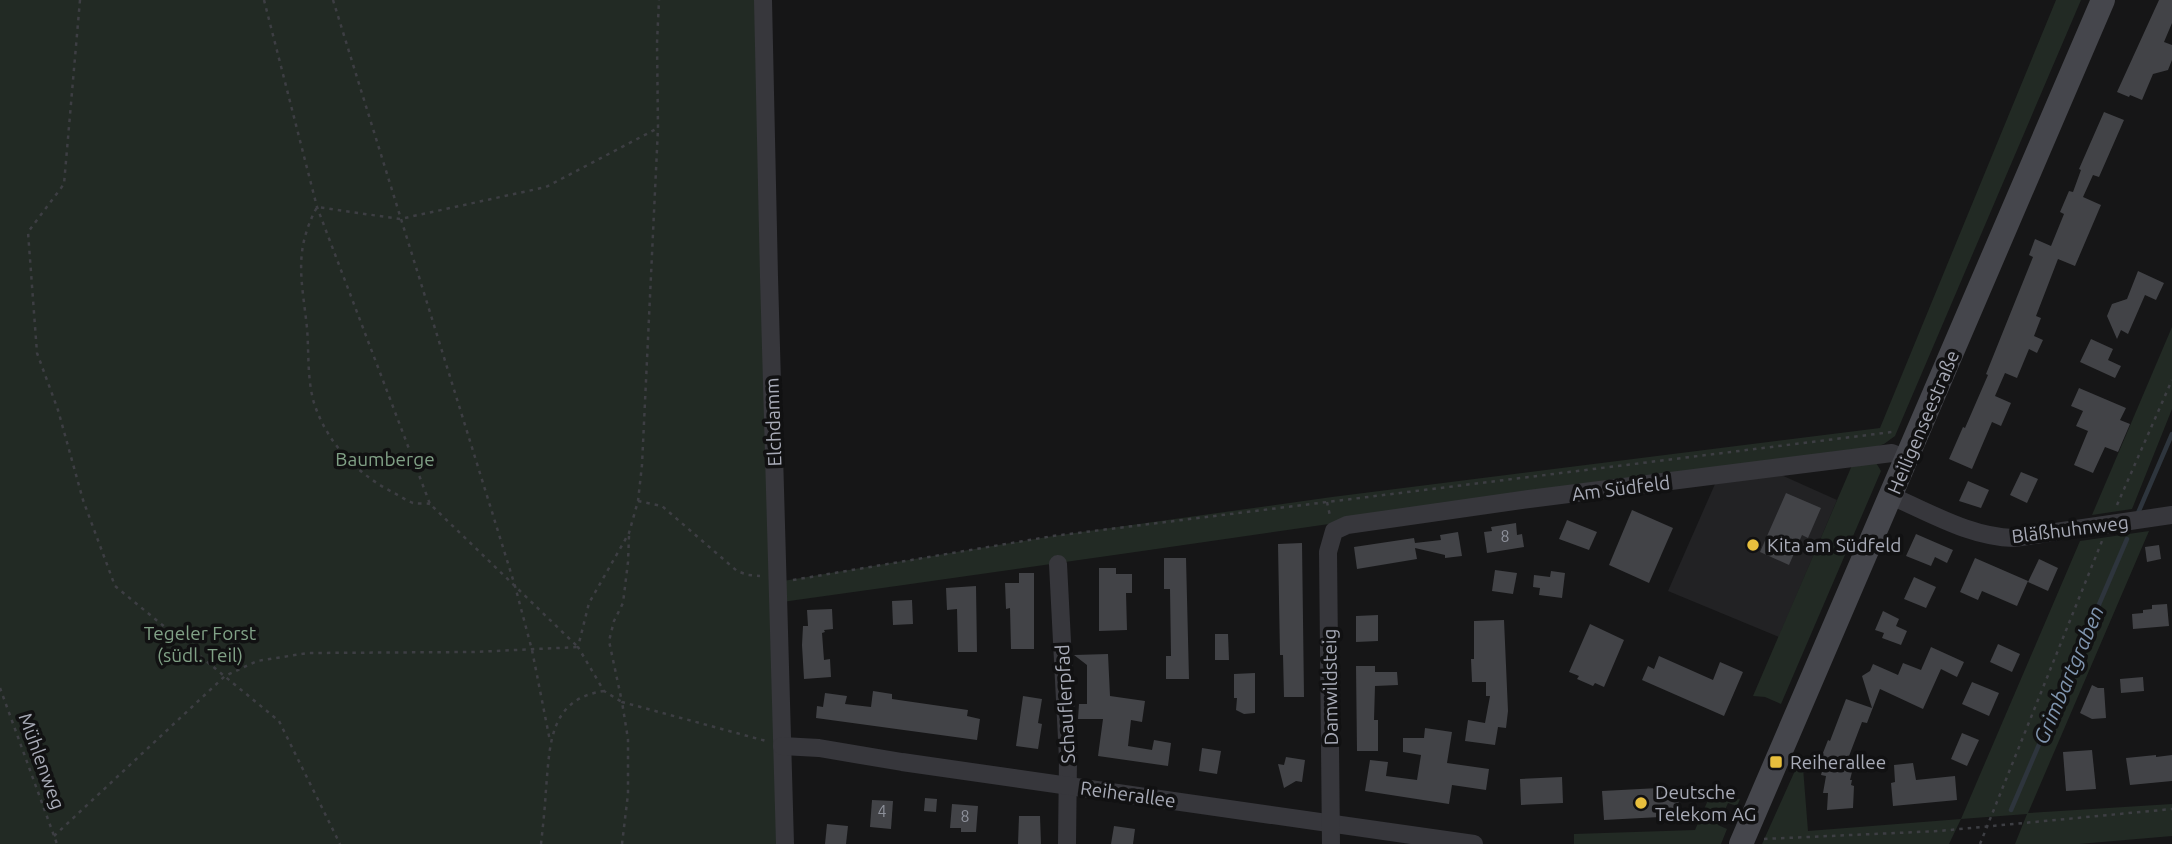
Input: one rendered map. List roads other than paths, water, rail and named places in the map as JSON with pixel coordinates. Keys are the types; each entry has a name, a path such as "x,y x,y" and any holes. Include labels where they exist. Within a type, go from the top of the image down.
{"main road":[{"name":"Heiligenseestraße","path":"1751,842 1891,496 2103,0"}],"street":[{"name":"Elchdamm","path":"763,0 785,844"},
{"name":"Am Südfeld","path":"1334,531 1347,525 1911,450"},
{"name":"Bläßhuhnweg","path":"1891,496 1993,537 2014,538 2172,515"},
{"name":"Damwildsteig","path":"1331,844 1328,552 1334,531"},
{"name":"Schauflerpfad","path":"1058,564 1068,786 1067,844"},
{"name":"Reiherallee","path":"782,746 819,748 1474,844"}],"waterway":[{"name":"Grimbartgraben","path":"2138,513 2172,434"},
{"name":"Grimbartgraben","path":"2011,810 2127,539"}],"place":[{"name":"Kita am Südfeld","path":"1753,545"},
{"name":"Reiherallee","path":"1776,762"},
{"name":"Deutsche Telekom AG","path":"1641,803"}],"park label":[{"name":"Baumberge","path":"385,459"},
{"name":"Tegeler Forst (südl. Teil)","path":"200,644"}]}
